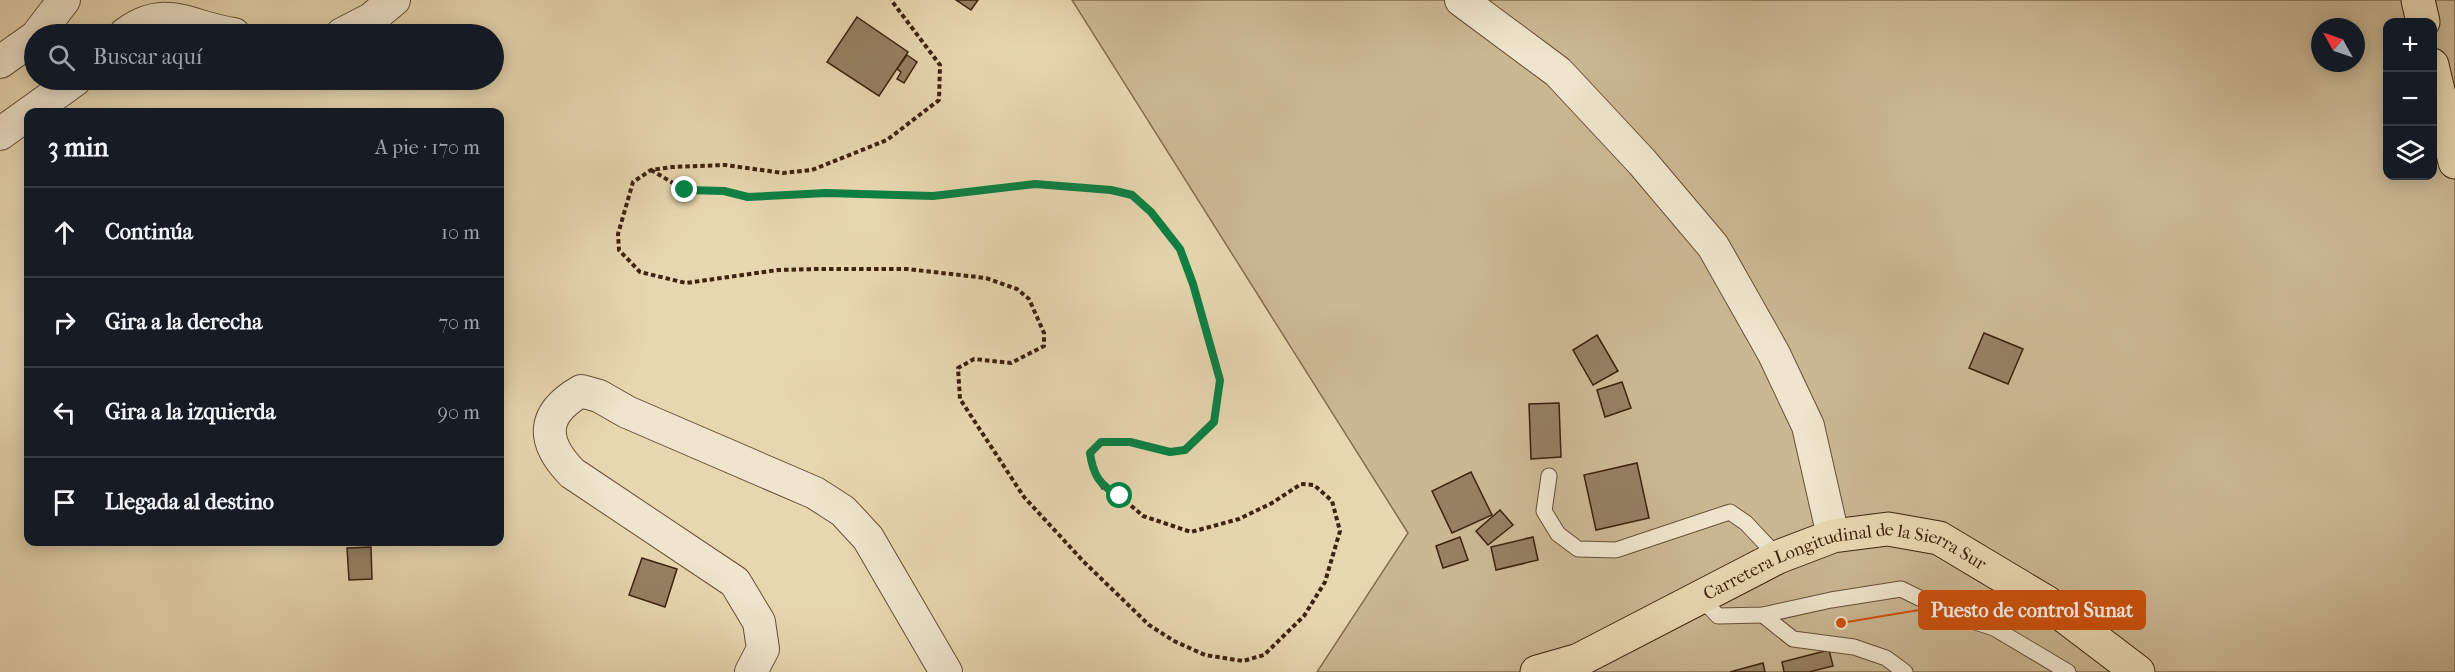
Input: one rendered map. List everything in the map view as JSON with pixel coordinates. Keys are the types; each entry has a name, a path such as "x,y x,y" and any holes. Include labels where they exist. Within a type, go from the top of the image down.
{"highway":[{"path":"2418,0 2422,18"},
{"path":"2435,72 2455,162"},
{"name":"Carretera Longitudinal de la Sierra Sur","path":"1537,672 1580,660 1778,557 1833,536 1888,529 1939,538 2046,602 2138,672"}],"street":[{"path":"46,24 64,0"},
{"path":"361,24 394,0"},
{"path":"1461,0 1558,72 1642,162 1713,246 1774,354 1808,426 1833,536"},
{"path":"138,24 169,17 196,24"},
{"path":"0,62 24,45"},
{"path":"36,108 61,90"},
{"path":"0,134 24,117"},
{"path":"752,672 763,649 759,622 735,582 572,473 561,461 549,438 550,420 562,402 581,391 599,396 627,412 815,492 843,511 868,538 946,672"}],"lane":[{"path":"1549,476 1544,511 1558,534 1578,549 1616,550 1730,512 1746,523 1778,557"},
{"path":"1700,597 1718,616 1763,615 1831,600 1901,589 1954,615 1994,628 2068,672"},
{"path":"1763,615 1793,639 1854,647 1886,658 1905,672"}],"path":[{"path":"651,170 685,190 724,191 748,197 826,193 933,196 1035,184 1111,190 1132,195 1151,212 1180,249 1220,380 1214,422 1185,450 1170,452 1130,442 1101,442 1090,453 1093,470 1103,488 1120,496 1143,516 1191,532 1239,519 1272,503 1301,484 1314,485 1332,501 1340,531 1325,582 1304,616 1264,655 1243,661 1205,656 1174,641 1149,625 1045,522 1024,497 960,399 958,368 974,359 1011,363 1044,346 1044,333 1029,299 1017,289 986,278 907,269 778,270 686,283 640,272 619,250 618,234 633,182 651,170 725,165 783,173 813,171 887,140 939,100 940,65 891,0"}],"shaded area":[{"path":"1072,0 2455,0 2455,672 1317,672 1408,533"}],"building":[{"path":"956,0 978,0 971,10"},
{"path":"857,17 908,52 879,96 827,62"},
{"path":"907,55 917,62 904,83 897,79 901,72 897,69"},
{"path":"1984,333 2023,349 2008,384 1969,368"},
{"path":"1597,335 1618,371 1593,385 1573,350"},
{"path":"1622,382 1631,408 1605,417 1597,390"},
{"path":"1559,403 1561,457 1531,459 1529,404"},
{"path":"1637,463 1649,518 1596,530 1584,475"},
{"path":"1471,472 1492,515 1452,533 1432,491"},
{"path":"1500,510 1513,525 1488,545 1476,531"},
{"path":"1460,537 1468,560 1443,568 1436,546"},
{"path":"1533,537 1538,560 1496,570 1491,547"},
{"path":"371,547 372,579 349,580 347,548"},
{"path":"642,558 677,569 665,607 629,595"},
{"path":"1829,650 1833,666 1809,672 1784,672 1782,662"},
{"path":"1763,663 1765,672 1730,672"}],"place":[{"name":"Puesto de control Sunat","path":"1841,623"}],"route":[{"path":"685,190 724,191 748,197 826,193 933,196 1035,184 1111,190 1132,195 1151,212 1180,249 1193,284 1220,380 1214,422 1185,450 1170,452 1130,442 1101,442 1090,453 1093,470 1103,488 1120,496"}]}
